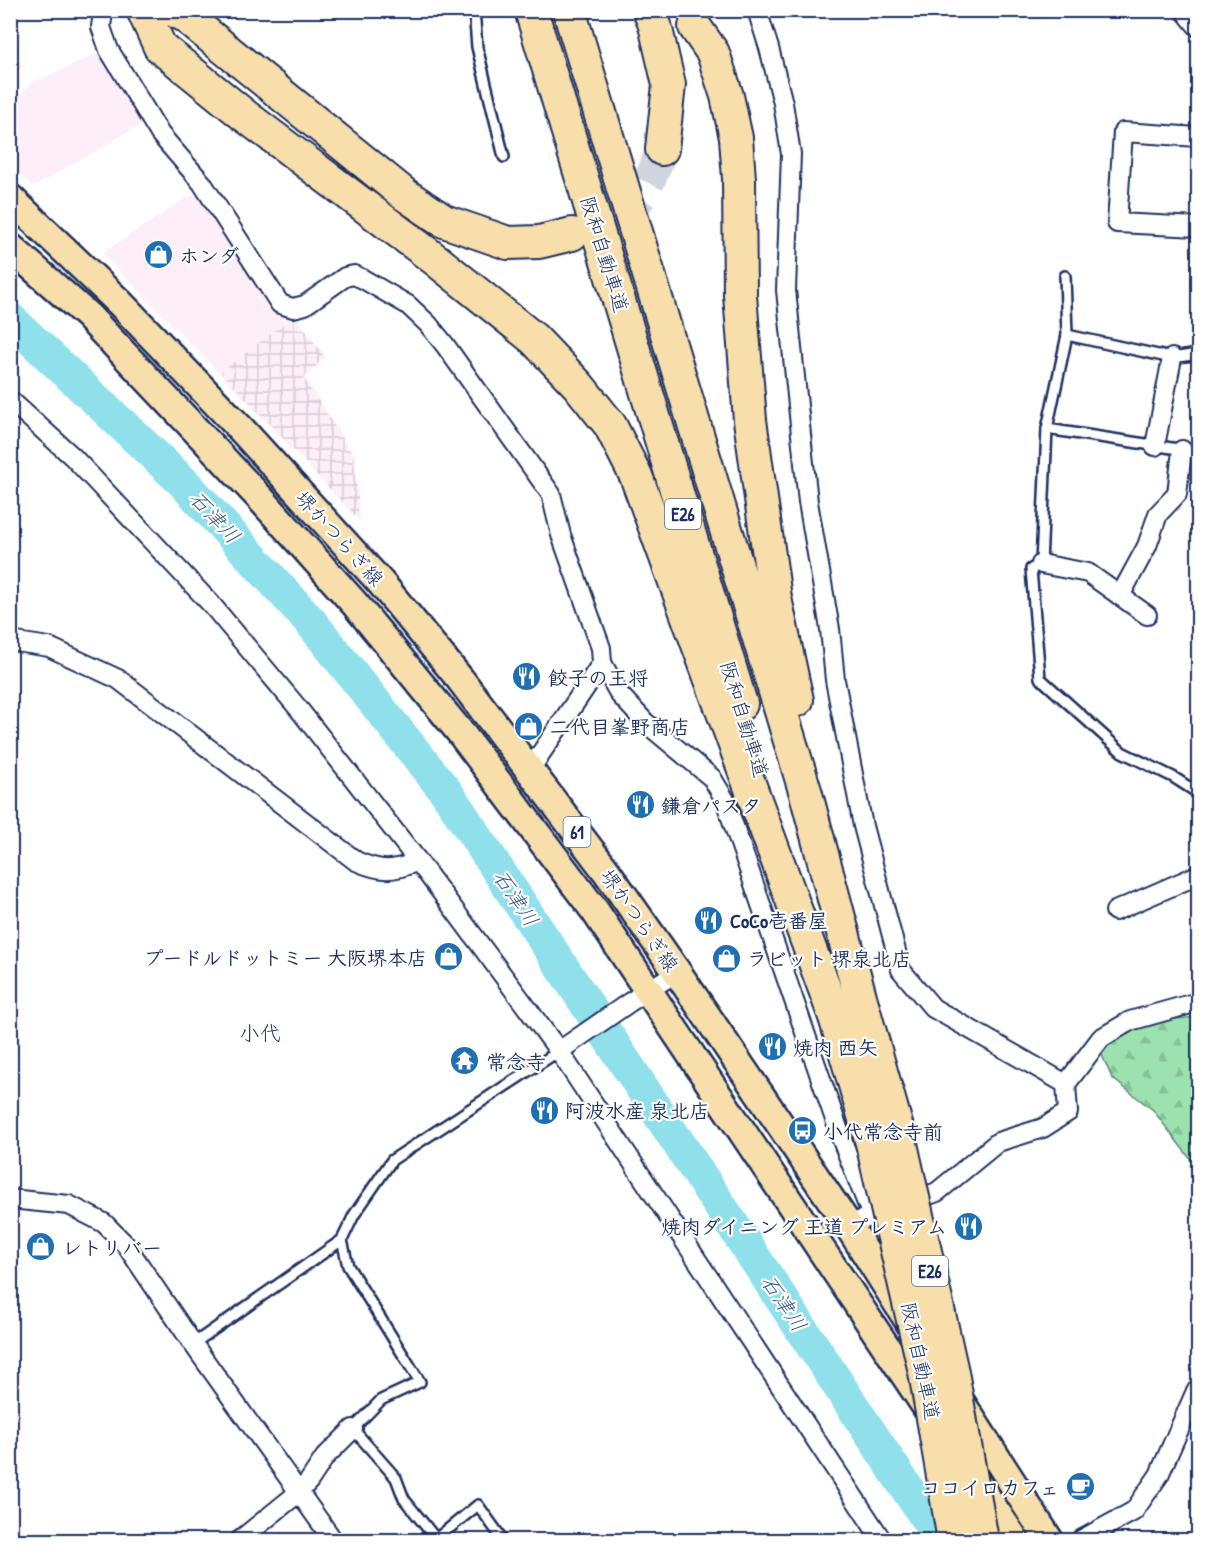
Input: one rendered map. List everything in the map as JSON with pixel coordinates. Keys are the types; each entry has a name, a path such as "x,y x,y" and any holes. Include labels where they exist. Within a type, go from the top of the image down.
{"highway":[{"path":"143,10 160,47 244,115 436,260 534,339 578,385 610,425 636,476 849,1011"},
{"path":"172,10 195,24 404,194 444,220 508,243 539,242 572,234"},
{"name":"阪和自動車道","path":"531,10 849,1011 899,1135 952,1372 982,1540"},
{"name":"阪和自動車道","path":"569,10 806,794 849,1011 872,1143 925,1372 954,1540"},
{"path":"649,10 655,25 669,85 662,149"},
{"path":"696,27 713,53 727,96 736,138 739,179 740,295 750,420 775,598 802,728 806,794"}],"main road":[{"name":"堺かつらぎ線","path":"10,198 120,303 242,429 381,583 460,679 607,872 677,972 860,1221 1049,1540"},
{"name":"堺かつらぎ線","path":"10,247 88,316 261,499 355,604 460,732 595,911 640,996 843,1280 1015,1540"}],"street":[{"path":"757,10 780,92 791,154 786,290 808,502 830,629 834,680 863,826 901,970 933,1008 1066,1084"},
{"path":"1184,10 1198,27"},
{"path":"103,12 101,27 109,50 160,134 202,183 280,304 293,308 305,305 345,277 354,275 408,305 445,345 551,494 561,535 601,648 602,663 620,695 646,723 712,778 725,800 843,1143 860,1221 937,1192 999,1142 1043,1128 1068,1112 1066,1084 1101,1038 1130,1021 1198,1002"},
{"path":"1198,137 1123,132 1117,223 1198,227"},
{"path":"1155,446 1172,358"},
{"path":"10,400 73,457 211,604 298,708 563,1048 882,1540"},
{"path":"1120,596 1148,546 1158,514 1177,494 1190,451"},
{"path":"1041,564 1088,573 1147,615"},
{"path":"10,641 49,647 118,679 356,861 373,869 389,870 418,861"},
{"path":"530,770 602,663"},
{"path":"1114,910 1198,874"},
{"path":"563,1048 677,972"},
{"path":"10,1199 69,1205 104,1223 126,1245 193,1344 333,1540"},
{"path":"1081,1540 1134,1511 1159,1474 1198,1390"},
{"path":"240,1540 298,1493 309,1482 325,1457 353,1429"}],"lane":[{"path":"474,10 477,47 504,157"},
{"path":"1065,276 1067,335 1047,429 1041,564 1031,569 1040,678 1122,752 1173,777 1198,793"},
{"path":"1067,335 1172,358 1198,354"},
{"path":"1047,429 1190,451"},
{"path":"193,1344 342,1240 354,1215 392,1160 563,1048"},
{"path":"342,1240 348,1266 420,1382 381,1400 353,1429 396,1478 404,1499 436,1539 478,1505 503,1540"}],"shaded area":[{"path":"10,52 23,66 11,78 10,78"},
{"path":"97,54 105,56 143,123 33,187 11,166 10,105 32,83"},
{"path":"199,193 284,323 295,315 325,357 304,378 354,456 360,521 102,253 182,201"},
{"path":"295,315 325,357 304,378 354,456 360,521 221,372"}],"green space":[{"path":"1198,1017 1198,1169 1153,1110 1112,1078 1098,1046 1152,1021"}],"waterway":[{"name":"石津川","path":"10,319 184,483 310,621 447,793 941,1540"}],"tunnel":[{"path":"572,234 613,220 632,208 648,184 662,149"}],"place":[{"name":"ホンダ","path":"158,255"},
{"name":"餃子の王将","path":"527,677"},
{"name":"二代目峯野商店","path":"529,726"},
{"name":"鎌倉パスタ","path":"640,805"},
{"name":"CoCo壱番屋","path":"709,920"},
{"name":"プードルドットミー 大阪堺本店","path":"448,957"},
{"name":"ラビット 堺泉北店","path":"726,958"},
{"name":"焼肉 西矢","path":"772,1047"},
{"name":"常念寺","path":"465,1061"},
{"name":"阿波水産 泉北店","path":"544,1110"},
{"name":"小代常念寺前","path":"802,1131"},
{"name":"焼肉ダイニング 王道 プレミアム","path":"968,1226"},
{"name":"レトリバー","path":"41,1247"},
{"name":"ココイロカフェ","path":"1080,1487"}],"district":[{"name":"小代","path":"260,1033"}]}
